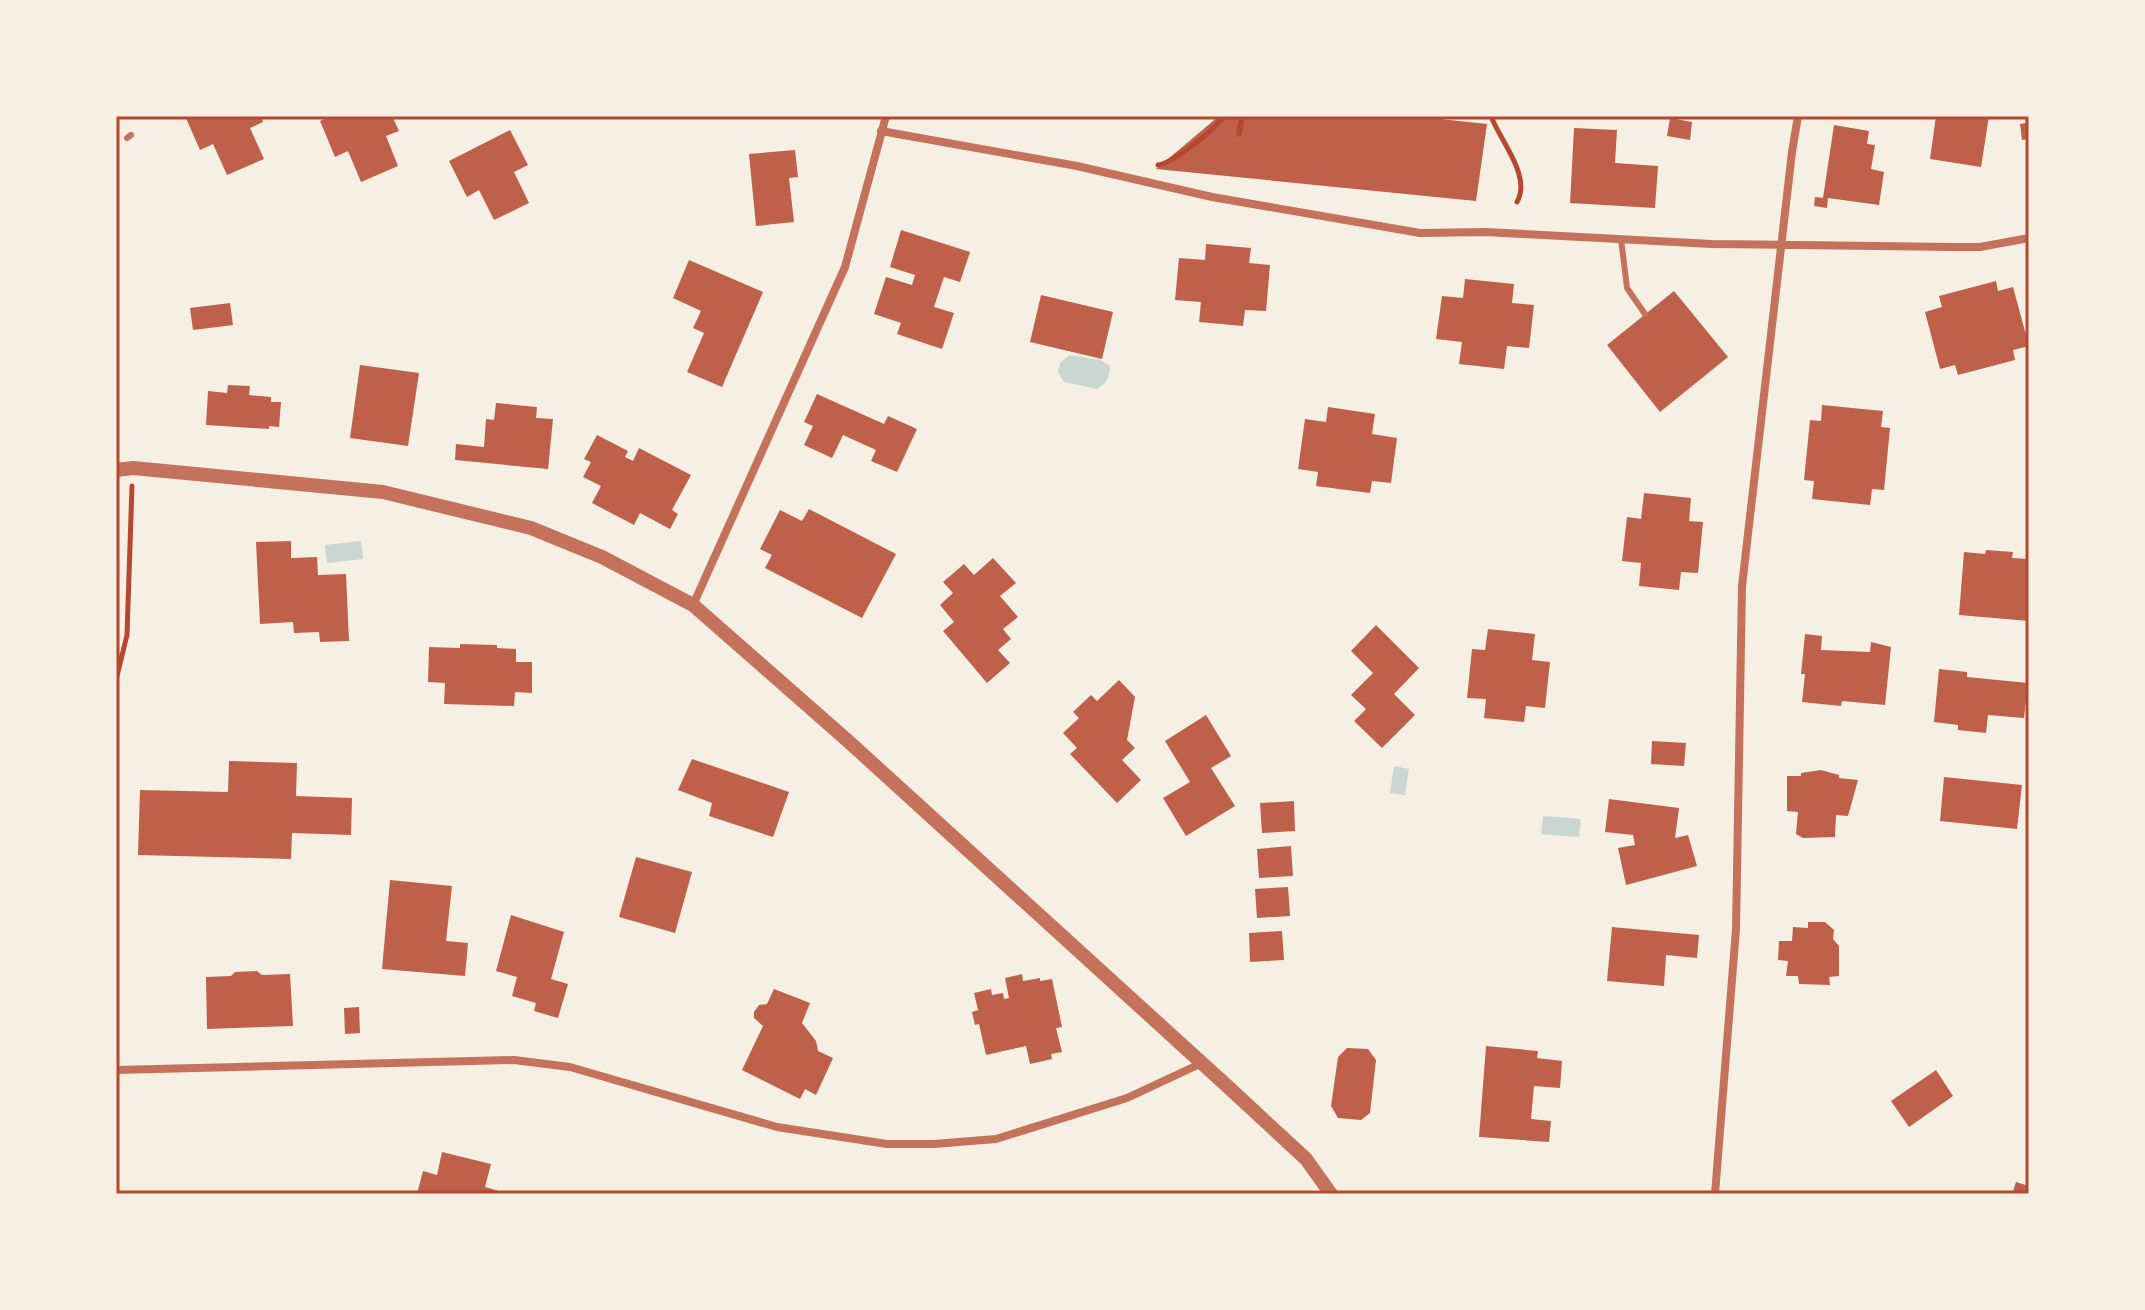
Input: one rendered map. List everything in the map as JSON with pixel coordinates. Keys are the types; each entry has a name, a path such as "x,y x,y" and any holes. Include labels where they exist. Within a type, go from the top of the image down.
{"street":[{"path":"693,605 845,267 886,116"},
{"path":"1715,1194 1736,929 1742,586 1798,116"},
{"path":"881,131 1077,166 1212,197 1420,233 1486,232 1712,244 1980,247 2029,238"},
{"path":"116,470 133,468 383,492 531,528 602,557 693,605 860,752 1306,1159 1331,1194"},
{"path":"116,1070 514,1060 570,1067 777,1127 887,1144 919,1144 996,1139 1127,1098 1202,1063"}],"lane":[{"path":"1621,239 1627,288 1645,314"}],"path":[{"path":"1166,164 1224,116"},
{"path":"1239,134 1242,116"},
{"path":"1491,116 1521,179 1522,193 1517,202"},
{"path":"116,680 127,635 133,468"}],"shaded area":[{"path":"1069,355 1100,360 1110,366 1105,382 1097,389 1064,382 1058,372 1060,363"},
{"path":"361,541 363,559 327,563 325,545"},
{"path":"1394,766 1409,769 1405,795 1390,793"},
{"path":"1543,816 1581,819 1579,837 1541,834"}],"building":[{"path":"185,116 261,116 263,122 250,128 264,159 227,175 213,144 200,150"},
{"path":"332,116 392,116 399,131 386,136 398,166 361,182 348,151 335,157 320,121"},
{"path":"1219,116 1412,116 1487,124 1476,201 1156,169"},
{"path":"1936,116 1989,116 1981,167 1930,159"},
{"path":"2025,116 2029,116 2029,139 2022,140 2020,124 2026,123"},
{"path":"1670,118 1692,122 1690,140 1667,136"},
{"path":"1834,125 1869,131 1867,144 1875,145 1871,169 1884,172 1879,205 1828,198 1827,208 1814,206 1815,197 1823,198"},
{"path":"1574,128 1617,130 1615,163 1658,166 1655,208 1570,203"},
{"path":"510,130 528,165 514,172 529,203 494,220 479,190 467,197 449,161"},
{"path":"795,150 798,177 789,178 794,222 756,226 749,154"},
{"path":"901,230 970,252 960,282 944,277 934,307 954,313 942,349 897,334 901,323 874,314 886,277 912,285 915,275 890,267"},
{"path":"1206,244 1251,248 1249,263 1270,265 1266,311 1245,310 1243,326 1199,322 1201,302 1175,300 1179,258 1205,260"},
{"path":"689,260 763,292 722,387 687,372 704,333 693,328 701,311 673,298"},
{"path":"1465,279 1514,284 1512,303 1534,305 1529,348 1507,346 1504,369 1459,364 1462,342 1436,339 1442,296 1463,298"},
{"path":"1996,281 1998,291 2013,287 2029,346 2013,350 2015,360 1958,375 1955,365 1940,369 1925,312 1942,307 1939,296"},
{"path":"1674,291 1728,357 1660,412 1607,345"},
{"path":"1041,295 1113,312 1102,359 1030,342"},
{"path":"230,303 233,325 193,330 190,308"},
{"path":"360,365 419,373 408,446 350,438"},
{"path":"228,385 250,386 249,395 271,397 271,402 281,402 279,427 206,425 208,391 227,393"},
{"path":"817,394 884,424 888,416 917,429 897,472 871,461 876,450 843,435 832,458 804,445 813,426 804,422"},
{"path":"496,403 537,407 536,418 553,419 548,469 455,460 456,444 484,447 486,419 494,420"},
{"path":"1822,405 1883,411 1881,427 1890,428 1884,490 1872,489 1870,505 1812,499 1814,481 1804,480 1810,420 1821,421"},
{"path":"1328,407 1375,414 1372,434 1397,438 1391,483 1372,481 1370,493 1316,486 1318,472 1298,469 1305,419 1326,422"},
{"path":"597,435 628,451 625,457 633,461 639,448 691,475 672,510 678,514 670,529 640,513 634,525 592,503 601,486 583,477 591,462 584,459"},
{"path":"1644,493 1691,498 1689,521 1703,522 1698,573 1681,572 1679,590 1639,586 1641,563 1622,561 1627,517 1641,519"},
{"path":"809,509 896,554 862,618 765,568 772,555 760,549 780,510 802,521"},
{"path":"291,541 291,558 317,557 318,575 346,574 349,641 320,642 319,632 294,633 293,622 260,624 256,542"},
{"path":"1986,550 2013,552 2012,558 2029,559 2029,621 1959,615 1964,552 1985,554"},
{"path":"993,558 1016,583 1000,596 1018,617 1003,629 1011,639 998,650 1010,663 987,683 943,631 954,622 940,605 953,593 943,582 964,564 974,575"},
{"path":"1376,625 1419,668 1394,694 1415,715 1382,748 1354,721 1366,709 1351,695 1373,673 1351,651"},
{"path":"1488,629 1535,634 1532,660 1550,662 1545,708 1526,706 1524,722 1484,718 1486,699 1467,698 1472,649 1485,650"},
{"path":"1805,634 1822,636 1821,650 1870,652 1871,642 1891,647 1885,705 1842,701 1841,706 1802,702"},
{"path":"460,644 516,649 516,662 532,662 532,693 515,692 514,706 444,704 445,683 428,682 429,647 460,648"},
{"path":"1939,669 1967,672 1967,677 2028,683 2024,718 1988,715 1986,733 1958,730 1958,725 1934,722"},
{"path":"1119,680 1135,697 1127,740 1135,748 1122,760 1141,780 1117,803 1070,754 1077,748 1063,733 1079,718 1073,712 1091,695 1097,701"},
{"path":"1206,715 1231,756 1211,768 1235,806 1186,836 1163,798 1190,782 1165,741"},
{"path":"1652,741 1686,743 1684,766 1651,764"},
{"path":"692,759 789,792 773,837 709,816 712,803 678,790"},
{"path":"229,761 297,763 296,796 352,798 351,835 292,833 291,859 138,855 140,790 228,792"},
{"path":"1821,770 1839,775 1839,778 1858,780 1848,816 1836,815 1835,837 1803,838 1796,834 1798,812 1787,811 1787,776 1801,776 1801,773"},
{"path":"1944,777 2022,785 2017,829 1940,821"},
{"path":"1609,799 1679,808 1675,838 1688,835 1697,866 1626,885 1618,848 1635,845 1633,835 1605,832"},
{"path":"1294,801 1295,831 1262,833 1260,803"},
{"path":"1291,846 1293,876 1259,878 1257,849"},
{"path":"636,857 692,872 675,933 619,917"},
{"path":"390,880 452,886 446,941 468,943 465,976 382,969"},
{"path":"1288,887 1290,916 1257,918 1255,889"},
{"path":"511,915 564,932 551,979 568,984 558,1018 534,1011 536,1003 512,996 517,977 496,971"},
{"path":"1808,922 1825,922 1834,930 1833,939 1839,946 1839,976 1829,977 1830,985 1799,984 1798,976 1786,976 1788,961 1778,960 1779,941 1792,941 1793,927 1808,928"},
{"path":"1612,927 1699,935 1697,958 1666,955 1664,986 1607,981"},
{"path":"1282,931 1284,960 1250,962 1249,933"},
{"path":"257,971 262,975 290,974 293,1026 207,1029 206,977"},
{"path":"1022,974 1023,981 1052,979 1062,1027 1056,1028 1062,1052 1051,1054 1052,1059 1030,1064 1026,1046 986,1055 979,1024 975,1025 972,1012 978,1010 974,993 991,989 992,995 1003,993 1004,999 1009,998 1005,978"},
{"path":"774,989 810,1003 802,1023 816,1041 818,1051 833,1058 816,1095 805,1089 800,1099 742,1070 763,1026 754,1018 754,1012 759,1005 767,1004"},
{"path":"359,1007 360,1033 345,1034 344,1008"},
{"path":"1486,1046 1538,1051 1537,1058 1562,1061 1560,1088 1534,1086 1531,1119 1551,1121 1549,1142 1479,1137"},
{"path":"1347,1048 1368,1049 1376,1060 1370,1113 1361,1120 1338,1118 1331,1106 1338,1057"},
{"path":"1936,1070 1953,1096 1909,1127 1891,1101"},
{"path":"442,1152 491,1164 485,1187 499,1191 498,1194 417,1194 423,1171 437,1175"},
{"path":"2016,1182 2029,1186 2029,1194 2012,1194"}]}
